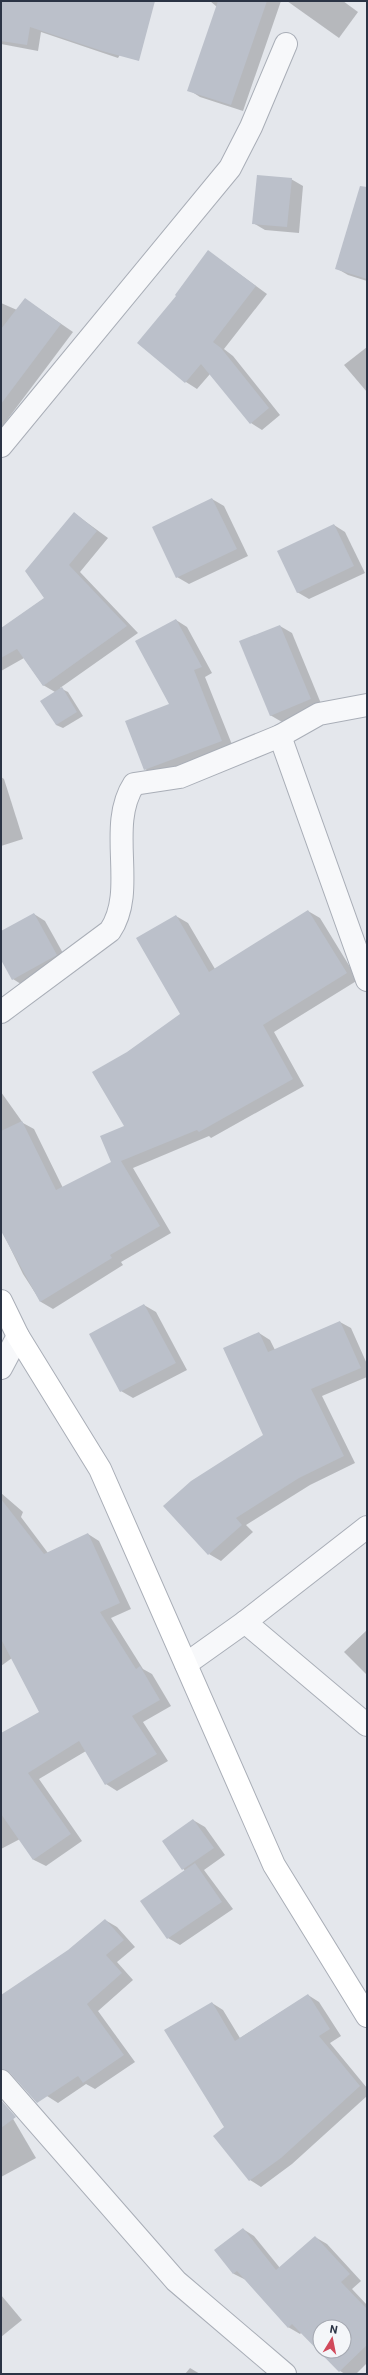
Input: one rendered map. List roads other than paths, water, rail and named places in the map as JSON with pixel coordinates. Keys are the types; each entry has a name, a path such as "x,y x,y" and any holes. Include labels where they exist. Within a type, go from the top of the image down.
{"main road":[{"path":"1,1301 18,1336 100,1469 274,1865 367,2016"}],"street":[{"path":"1,446 230,168 251,127 286,44"},
{"path":"1,1012 110,931 118,919 121,894 122,812 126,797 134,784 180,778 280,736 319,714 367,705"},
{"path":"280,736 367,980"},
{"path":"1,1368 18,1336"},
{"path":"186,1664 245,1622 367,1527"},
{"path":"245,1622 367,1725"},
{"path":"1,2080 176,2281 285,2374"}]}
